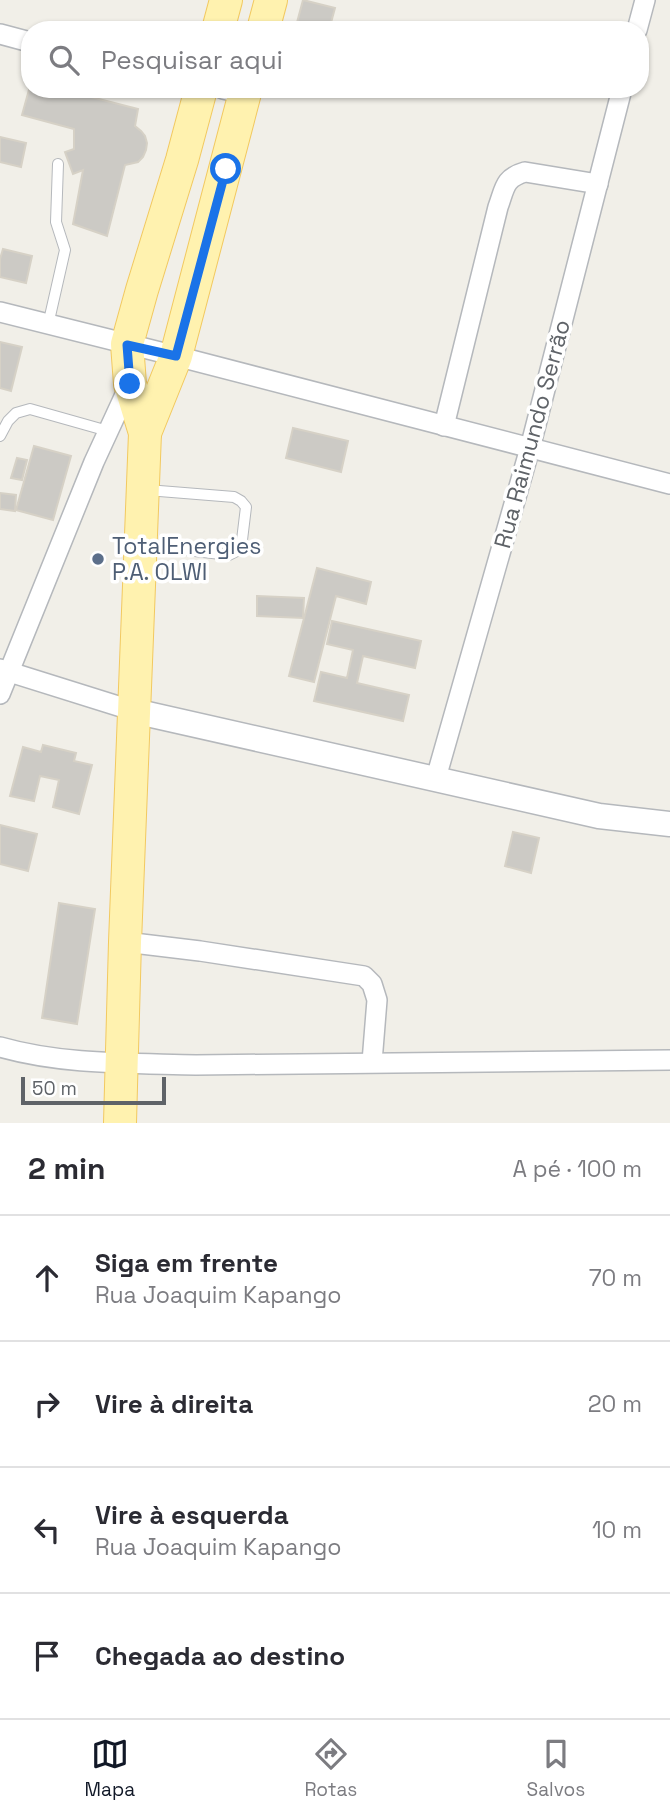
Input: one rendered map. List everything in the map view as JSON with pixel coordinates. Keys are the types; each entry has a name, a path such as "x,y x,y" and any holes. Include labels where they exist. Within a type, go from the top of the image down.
{"main road":[{"path":"220,21 226,0"},
{"path":"265,21 271,0"},
{"path":"120,1123 145,433 130,384 127,345 199,98"},
{"path":"145,433 176,356 236,98"}],"street":[{"path":"639,21 645,0"},
{"path":"0,34 21,40"},
{"name":"Rua Raimundo Serrão","path":"436,778 530,448 620,98"},
{"path":"444,426 498,206 506,184 513,176 525,173 598,184"},
{"path":"0,312 670,484"},
{"path":"0,694 5,670 130,384"},
{"path":"5,670 134,711 599,816 670,824"},
{"path":"125,942 364,976 372,984 377,1000 372,1062"},
{"path":"0,1047 42,1056 123,1063 197,1065 670,1060"}],"lane":[{"path":"48,325 65,250 56,222 58,164"},
{"path":"0,436 8,421 16,414 30,409 108,431"},
{"path":"141,544 229,555 239,550 246,508 234,497 143,490"}],"building":[{"path":"303,0 335,8 331,21 297,21"},
{"path":"27,98 95,98 138,109 135,126 145,136 146,150 138,162 125,165 107,236 73,224 83,170 73,174 65,152 74,149 74,129 22,115"},
{"path":"0,137 26,143 21,167 0,162"},
{"path":"3,249 32,256 26,283 0,277"},
{"path":"0,342 22,347 11,391 0,388"},
{"path":"293,428 348,441 341,472 286,458"},
{"path":"34,446 71,456 53,520 16,510"},
{"path":"17,458 27,460 22,480 11,478"},
{"path":"0,493 16,495 15,511 0,509"},
{"path":"317,568 371,582 366,604 336,596 314,682 289,676"},
{"path":"257,596 304,598 303,618 257,616"},
{"path":"332,621 421,641 415,668 363,656 357,683 409,695 403,721 314,701 321,672 347,678 353,650 327,644"},
{"path":"43,745 76,753 74,761 92,765 79,814 53,807 59,780 40,776 34,801 10,796 23,747 41,752"},
{"path":"0,825 37,834 28,871 0,864"},
{"path":"513,832 539,838 531,873 505,866"},
{"path":"59,903 95,909 77,1024 42,1018"}],"place":[{"name":"TotalEnergies P.A. OLWI","path":"98,559"}],"route":[{"path":"130,384 127,345 176,356 226,169"}]}
